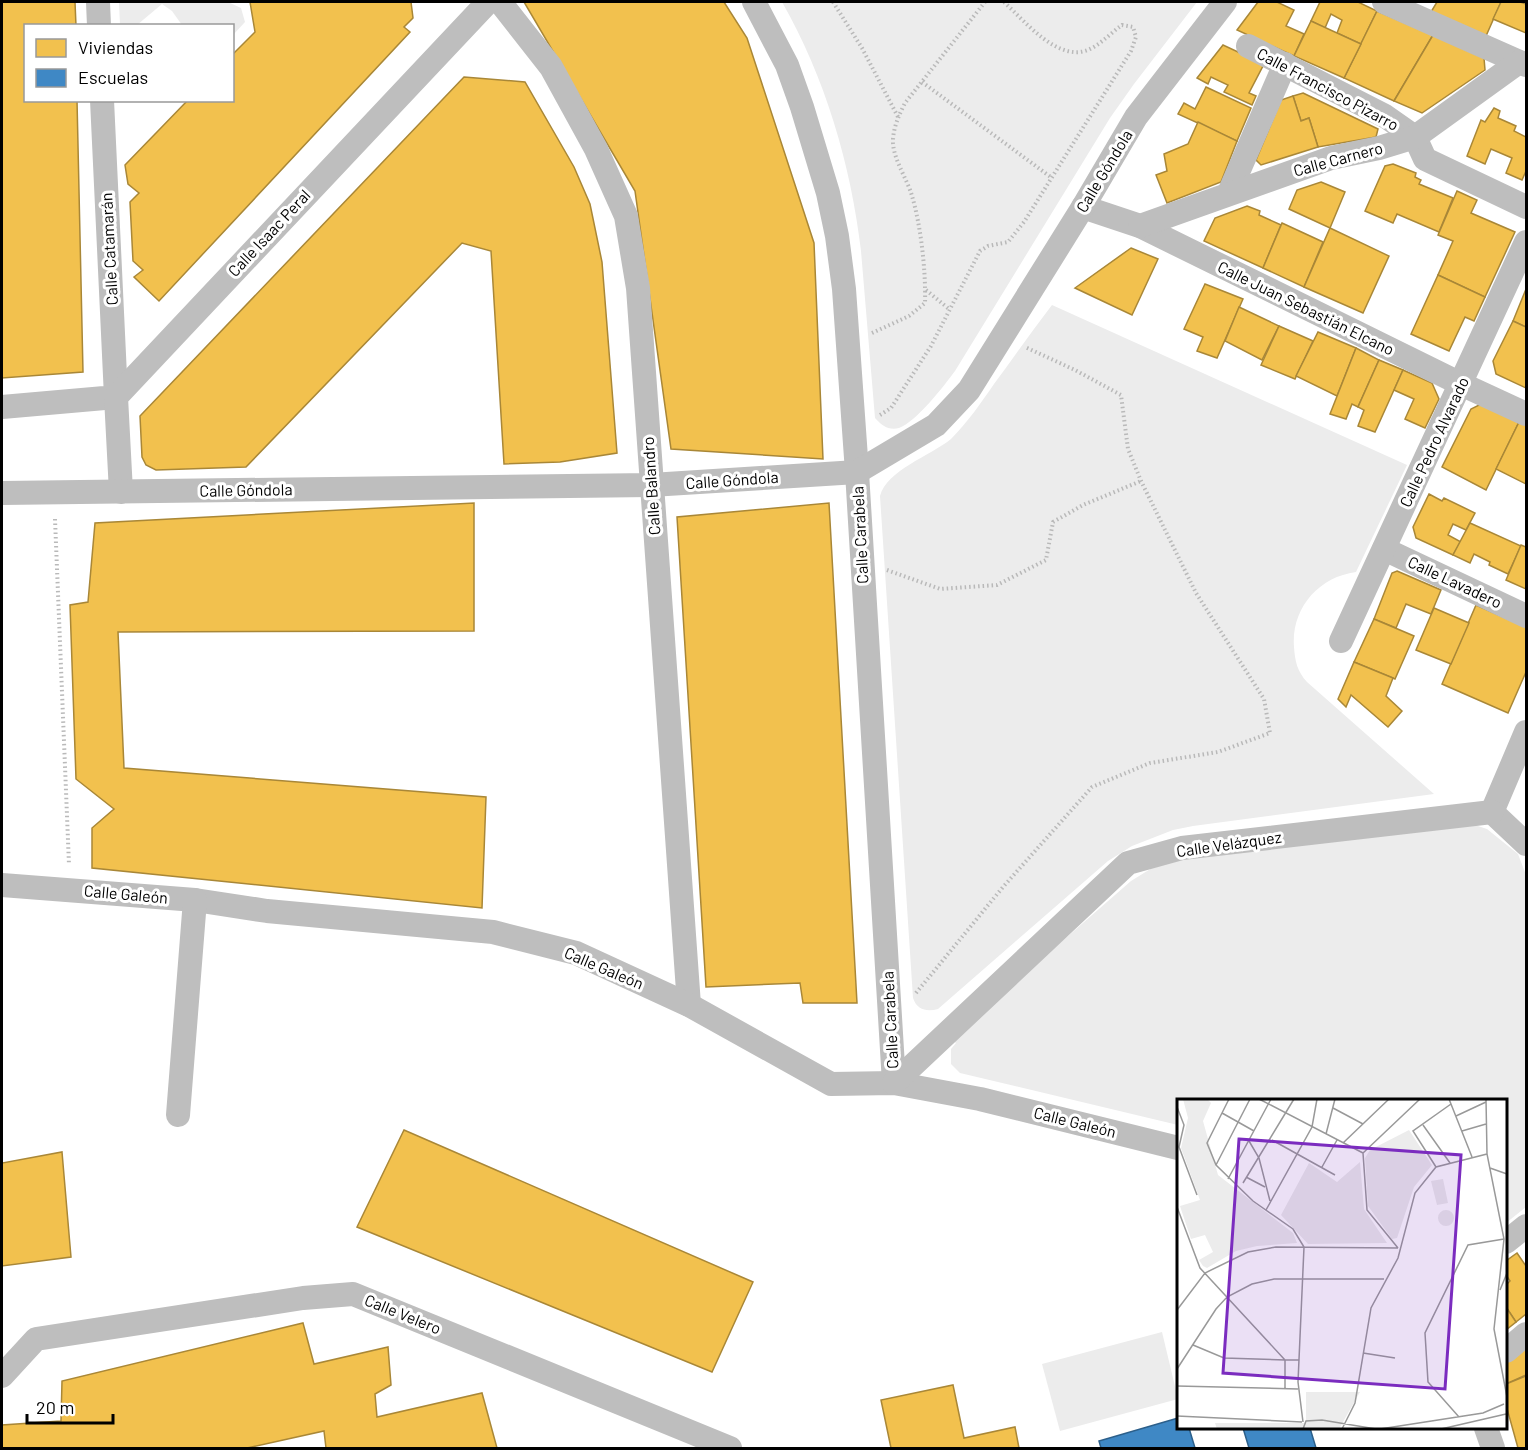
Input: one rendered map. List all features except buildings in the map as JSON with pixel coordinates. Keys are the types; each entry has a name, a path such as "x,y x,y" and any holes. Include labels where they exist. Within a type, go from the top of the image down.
{"street":[{"path":"98,2 99,24"},
{"name":"Calle Isaac Peral","path":"116,397 488,2"},
{"name":"Calle Balandro","path":"500,2 551,67 596,149 626,216 638,288 689,1005"},
{"name":"Calle Carabela","path":"754,2 786,65 802,107 828,193 843,278 894,1083"},
{"name":"Calle Góndola","path":"2,492 651,485 857,472 936,425 969,390 1136,117 1225,2"},
{"path":"1384,2 1523,64"},
{"name":"Calle Francisco Pizarro","path":"1248,46 1385,116 1415,137 1425,159 1527,207"},
{"path":"1229,193 1285,64"},
{"name":"Calle Carnero","path":"1140,226 1331,158 1379,148 1415,137 1523,64"},
{"name":"Calle Catamarán","path":"102,102 116,397"},
{"name":"Calle Juan Sebastián Elcano","path":"1083,207 1140,226 1461,384 1527,414"},
{"name":"Calle Pedro Alvarado","path":"1341,641 1527,242"},
{"path":"2,407 116,397 121,492"},
{"name":"Calle Lavadero","path":"1384,549 1527,616"},
{"path":"1527,732 1492,812 1527,844"},
{"name":"Calle Velázquez","path":"894,1083 1128,863 1182,848 1492,812"},
{"name":"Calle Galeón","path":"2,885 195,900 267,911 493,932 576,953 689,1005 831,1084 894,1083 980,1099 1177,1148"},
{"path":"178,1115 195,900"},
{"path":"1507,1241 1527,1226"},
{"name":"Calle Velero","path":"2,1376 36,1339 303,1298 353,1294 730,1449"},
{"path":"1507,1350 1527,1334"},
{"path":"1486,1429 1493,1449"}],"path":[{"path":"833,2 862,48 898,117"},
{"path":"847,345 909,316 925,303 926,290 913,199 896,156 893,140 904,103 985,2"},
{"path":"853,423 875,418 891,408 931,346 980,251 988,246 1008,242 1024,222 1131,51 1136,37 1133,27 1122,26 1093,48 1085,51 1066,51 1041,37 1004,2"},
{"path":"922,82 1052,178"},
{"path":"926,290 950,309"},
{"path":"891,1024 1003,887 1092,787 1150,763 1218,752 1270,733 1264,699 1196,593 1142,481 1128,449 1121,395 1075,370 1022,346"},
{"path":"861,560 940,589 997,585 1047,560 1053,522 1083,505 1142,481"},
{"path":"54,492 70,889"}],"shaded area":[{"path":"119,2 228,2 241,8 245,22 234,34 234,24 181,24 172,11 162,4 138,24 120,24"},
{"path":"782,2 1197,2 1110,118 955,371 921,411 899,428 886,427 875,418 861,251 843,154 811,60"},
{"path":"1052,305 1407,465 1356,572 1330,580 1310,597 1302,608 1294,633 1294,647 1297,666 1307,682 1434,794 1193,826 1173,830 1132,846 1108,861 938,1009 926,1010 920,1008 913,998 880,496 884,487 900,471 957,433"},
{"path":"1472,824 1487,829 1518,854 1526,875 1526,1207 1507,1222 1507,1099 1177,1099 1177,1125 960,1073 951,1064 951,1049 956,1043 950,1039 1131,881 1152,868 1192,857"},
{"path":"1162,1332 1177,1399 1060,1431 1042,1364"}]}
